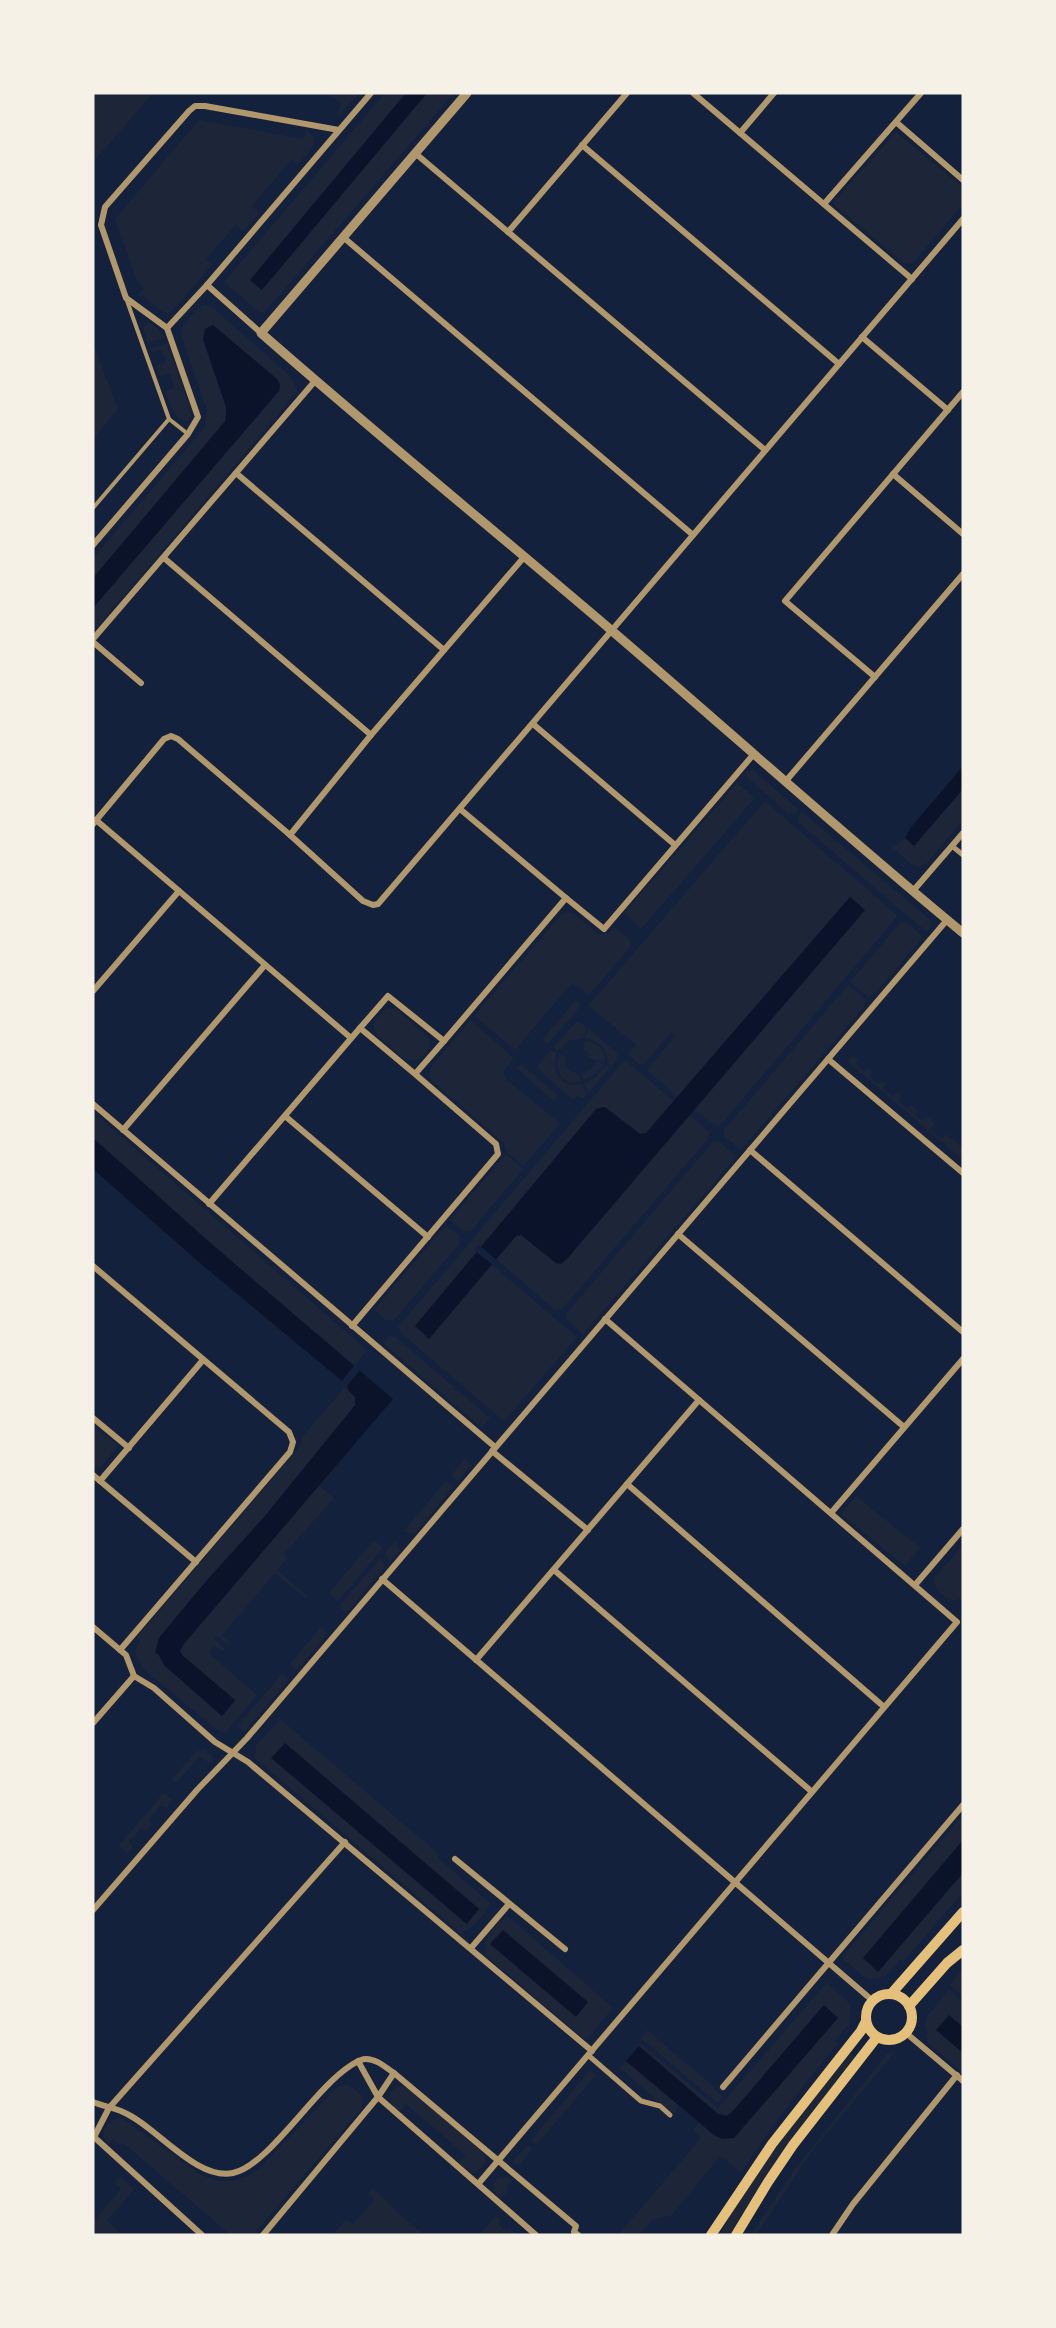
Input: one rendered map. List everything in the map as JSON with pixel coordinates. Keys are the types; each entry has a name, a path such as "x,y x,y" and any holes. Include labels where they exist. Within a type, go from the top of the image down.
{"main road":[{"path":"891,1994 963,1912"},
{"path":"909,2006 947,1963 963,1950"},
{"path":"711,2235 772,2144 848,2048 866,2021 868,2007 873,2001 891,1994 902,1998 909,2006 912,2020 906,2033 892,2040 877,2037 866,2021"},
{"path":"736,2235 793,2145 877,2037"}],"street":[{"path":"166,328 207,285 371,93"},
{"path":"261,333 467,93"},
{"path":"508,232 627,93"},
{"path":"693,93 912,279"},
{"path":"740,133 774,93"},
{"path":"824,204 921,93"},
{"path":"93,544 188,434 198,417 166,328 126,298 101,225 105,207 195,106 339,130"},
{"path":"896,122 963,180"},
{"path":"582,145 839,364"},
{"path":"416,153 765,450"},
{"path":"351,1038 179,891 94,822 164,739 171,736 178,739 290,835 363,901 373,905 381,901 963,219"},
{"path":"343,237 693,535"},
{"path":"207,285 429,479 525,556 753,755 963,933"},
{"path":"862,337 948,410"},
{"path":"141,683 93,641 315,381"},
{"path":"875,677 785,601 963,392"},
{"path":"237,473 444,650"},
{"path":"893,474 963,534"},
{"path":"290,835 371,735 525,556"},
{"path":"164,558 371,735"},
{"path":"785,782 963,574"},
{"path":"533,724 675,845"},
{"path":"460,809 604,929 753,755"},
{"path":"913,891 963,833"},
{"path":"952,846 963,855"},
{"path":"93,991 179,891"},
{"path":"415,1074 566,898"},
{"path":"93,1910 197,1790 234,1753 947,920"},
{"path":"123,1130 265,964"},
{"path":"209,1204 388,996 444,1041"},
{"path":"352,1326 495,1159 498,1149 487,1135 360,1028"},
{"path":"828,1059 963,1173"},
{"path":"93,1104 588,1530"},
{"path":"285,1116 428,1237"},
{"path":"750,1150 963,1332"},
{"path":"678,1234 904,1427"},
{"path":"93,1266 289,1432 293,1442 290,1452 120,1650"},
{"path":"479,2183 883,1706 960,1621 605,1319"},
{"path":"831,1513 963,1359"},
{"path":"100,1481 203,1360"},
{"path":"476,1660 699,1400"},
{"path":"93,1418 129,1448"},
{"path":"93,1475 195,1562"},
{"path":"627,1484 883,1706"},
{"path":"915,1585 963,1530"},
{"path":"554,1570 811,1791"},
{"path":"382,1579 873,2001"},
{"path":"93,1627 126,1655 134,1676 154,1688 215,1742 249,1762 345,1842 471,1948 590,2053 641,2102 660,2106 670,2115"},
{"path":"93,1723 134,1676"},
{"path":"723,2087 963,1804"},
{"path":"202,2235 94,2137 109,2108 345,1842"},
{"path":"455,1859 565,1949"},
{"path":"471,1948 509,1904"},
{"path":"906,2033 963,2080"},
{"path":"93,2102 124,2112 201,2166 218,2173 233,2173 254,2164 336,2074 358,2061 367,2059 378,2062 576,2226 574,2232 578,2235"},
{"path":"358,2061 378,2097 536,2235"},
{"path":"263,2235 378,2097 394,2073"},
{"path":"832,2235 853,2204 957,2075"}],"lane":[{"path":"126,298 169,419 188,434"},
{"path":"93,508 169,419"}],"shaded area":[{"path":"93,93 153,93 93,162"},
{"path":"325,93 360,93 337,117 341,103"},
{"path":"385,93 406,93 250,280 261,290 427,93 454,93 277,298 264,312 259,312 224,282"},
{"path":"406,93 427,93 262,290 250,280"},
{"path":"199,120 304,139 306,129 308,129 314,144 297,165 291,160 252,206 259,213 244,231 236,225 206,259 212,265 173,310 167,313 161,311 142,295 140,297 138,295 144,288 137,281 115,219"},
{"path":"896,132 963,187 963,204 912,264 903,263 834,204 835,200"},
{"path":"204,305 211,306 289,375 298,391 93,632 93,608 280,388 279,382 214,326 208,326 203,339 226,407 225,422 93,578 93,558 205,427 207,410 181,334 190,317"},
{"path":"148,322 153,324 165,337 148,343 143,328"},
{"path":"213,325 277,379 280,385 279,391 93,608 93,578 226,420 226,407 203,339 205,329"},
{"path":"167,343 191,411 191,417 186,421 181,420 174,413 165,392 174,387 170,374 160,376 157,366 166,362 161,350 152,352 150,349"},
{"path":"93,344 118,409 93,439"},
{"path":"963,766 963,789 914,846 905,838 911,827"},
{"path":"752,769 798,809 796,813 789,814 744,775"},
{"path":"737,783 753,796 753,800 641,929 624,913"},
{"path":"963,789 963,820 927,863 919,867 911,864 893,848 905,838 914,846"},
{"path":"763,803 767,803 896,914 896,918 719,1127 693,1110 865,910 850,897 677,1097 648,1071 676,1035 671,1032 644,1064 640,1065 628,1054 636,1044 588,1006"},
{"path":"802,812 929,919 931,925 927,932 799,823 798,817"},
{"path":"850,897 865,910 566,1260 561,1264 556,1263 521,1235 516,1236 429,1339 415,1326 596,1109 605,1107 640,1134 646,1133"},
{"path":"566,912 573,913 599,934 608,933 614,927 630,940 631,946 589,995 572,983 515,1050 474,1016 559,917"},
{"path":"906,922 923,937 876,992 869,997 850,982 900,923"},
{"path":"848,985 866,1000 863,1008 741,1150 724,1136 724,1130"},
{"path":"576,1000 581,1005 547,1045 542,1040"},
{"path":"387,1008 396,1009 429,1038 430,1043 424,1056 412,1061 405,1058 376,1034 374,1020"},
{"path":"470,1020 514,1058 503,1072 505,1078 560,1124 523,1166 506,1152 504,1143 431,1080 429,1073 431,1067"},
{"path":"576,1022 580,1022 587,1028 583,1038 568,1041 558,1051 553,1048"},
{"path":"589,1029 617,1053 617,1060 611,1066 607,1063 605,1049 595,1041 585,1038"},
{"path":"585,1040 600,1047 604,1053 605,1062 589,1058 588,1052 583,1050"},
{"path":"551,1050 557,1053 555,1066 559,1077 568,1084 582,1084 587,1095 583,1098 578,1096 572,1099 538,1069 539,1064"},
{"path":"559,1054 566,1057 565,1064 570,1071 579,1074 581,1082 570,1083 561,1077 557,1066"},
{"path":"852,1055 858,1060 855,1064 864,1072 867,1068 872,1072 869,1076 878,1084 881,1080 886,1084 883,1089 893,1097 897,1094 901,1097 898,1101 907,1109 911,1105 918,1111 915,1115 921,1121 926,1116 935,1123 930,1129 942,1139 946,1134 963,1148 963,1160 848,1062"},
{"path":"596,1061 604,1064 598,1072 583,1081 582,1074 592,1068"},
{"path":"627,1062 674,1101 644,1135 605,1107 429,1338 491,1264 577,1337 504,1421 401,1333 398,1327 622,1063"},
{"path":"521,1064 558,1096 554,1101 517,1069"},
{"path":"606,1065 610,1068 588,1093 584,1083 597,1076"},
{"path":"93,1112 367,1350 355,1366 215,1247 93,1138"},
{"path":"689,1115 709,1132 707,1140 562,1309 555,1310 496,1259 516,1236 521,1235 556,1263 561,1264"},
{"path":"93,1138 215,1247 393,1399 183,1645 180,1651 182,1655 235,1700 222,1716 165,1666 155,1653 159,1638 265,1516 355,1405 355,1397 348,1390 347,1385 201,1264 93,1169"},
{"path":"718,1141 737,1156 583,1334 567,1320 566,1314 713,1142"},
{"path":"506,1154 523,1169 471,1231 463,1231 450,1220"},
{"path":"446,1225 459,1236 460,1243 394,1320 386,1320 374,1310"},
{"path":"389,1336 395,1337 454,1387 456,1392 458,1390 490,1418 482,1428 383,1343"},
{"path":"347,1385 348,1390 354,1395 356,1405 265,1516 159,1638 157,1651 165,1666 223,1716 235,1700 182,1655 180,1650 183,1644 319,1485 334,1498 284,1554 287,1558 277,1570 307,1596 305,1598 275,1573 222,1635 230,1642 228,1645 217,1636 214,1639 225,1649 222,1651 214,1645 209,1653 257,1695 226,1732 220,1732 143,1669 135,1651 140,1640 137,1637 302,1444 301,1438"},
{"path":"93,1425 118,1446 102,1466 97,1468 93,1465"},
{"path":"465,1459 472,1465 458,1481 451,1475"},
{"path":"446,1481 453,1487 415,1533 403,1532"},
{"path":"856,1496 920,1548 905,1566 841,1514"},
{"path":"374,1540 383,1548 338,1601 329,1593"},
{"path":"396,1540 399,1551 390,1562 385,1552"},
{"path":"963,1545 963,1598 951,1601 936,1588 934,1581"},
{"path":"381,1558 385,1567 346,1613 339,1606"},
{"path":"321,1627 328,1633 297,1670 290,1664"},
{"path":"282,1674 289,1680 244,1732 237,1726"},
{"path":"281,1716 280,1719 439,1854 437,1857 490,1903 480,1920 464,1930 463,1934 460,1933 254,1757 256,1745 280,1720 278,1719","holes":["285,1743 479,1909 466,1924 272,1758"]},
{"path":"285,1743 479,1909 467,1924 271,1758"},
{"path":"204,1749 212,1756 213,1761 209,1763 200,1756 176,1783 172,1779 198,1750 201,1753"},
{"path":"164,1793 172,1800 166,1808 161,1805 149,1820 152,1824 146,1831 141,1828 129,1842 133,1847 127,1853 119,1845"},
{"path":"963,1815 963,1840 863,1958 963,1873 963,1892 904,1961 901,1959 882,1977 866,1978 843,1959 846,1952"},
{"path":"963,1840 963,1873 878,1972 863,1958"},
{"path":"506,1917 510,1918 613,2008 587,2039 484,1954 487,1937"},
{"path":"503,1930 588,2002 576,2017 490,1944"},
{"path":"963,1969 963,1996 950,1985"},
{"path":"827,1982 850,2004 850,2022 835,2041 838,2043 792,2100 741,2172 720,2156 672,2215 652,2220 639,2235 618,2235 701,2138 693,2130 699,2123 718,2138 823,2006 733,2111 725,2116 718,2114 639,2046 641,2044 718,2108"},
{"path":"949,1990 963,2002 963,2027 949,2015 937,2030 963,2053 963,2073 928,2043 926,2036 928,2033 925,2027 928,2015"},
{"path":"824,2005 838,2018 734,2138 722,2139 714,2135 626,2061 639,2046 718,2114 727,2116"},
{"path":"949,2015 963,2027 963,2053 936,2030"},
{"path":"647,2030 723,2097 717,2103 641,2038"},
{"path":"895,2052 812,2151 756,2235 751,2235 795,2169 887,2054"},
{"path":"850,2053 856,2057 746,2208 730,2235 720,2235 738,2199 795,2120"},
{"path":"626,2061 679,2106 673,2114 620,2068"},
{"path":"590,2070 596,2075 538,2143 533,2143 533,2138"},
{"path":"348,2084 363,2096 361,2109 253,2235 227,2235 228,2233 123,2143 120,2145 113,2139 108,2144 103,2136 109,2123 115,2119 123,2119 201,2175 219,2181 232,2181 258,2170 336,2088"},
{"path":"401,2086 408,2088 483,2152 486,2160 483,2167 475,2172 466,2169 459,2163 466,2155 406,2104 399,2112 391,2101 390,2094 392,2090"},
{"path":"528,2145 531,2147 530,2152 520,2164 514,2165 514,2159"},
{"path":"121,2177 134,2189 107,2221 123,2235 93,2235 93,2222 121,2189 114,2182"},
{"path":"507,2177 512,2180 501,2199 494,2191 493,2184 498,2178"},
{"path":"373,2188 401,2216 425,2235 333,2235 346,2219 353,2224 375,2200 368,2194"},
{"path":"496,2216 501,2220 498,2224 518,2235 479,2235"}],"pier":[{"path":"479,1245 498,1261 494,1266 474,1250"},
{"path":"356,1363 362,1368 345,1388 340,1383"}]}
